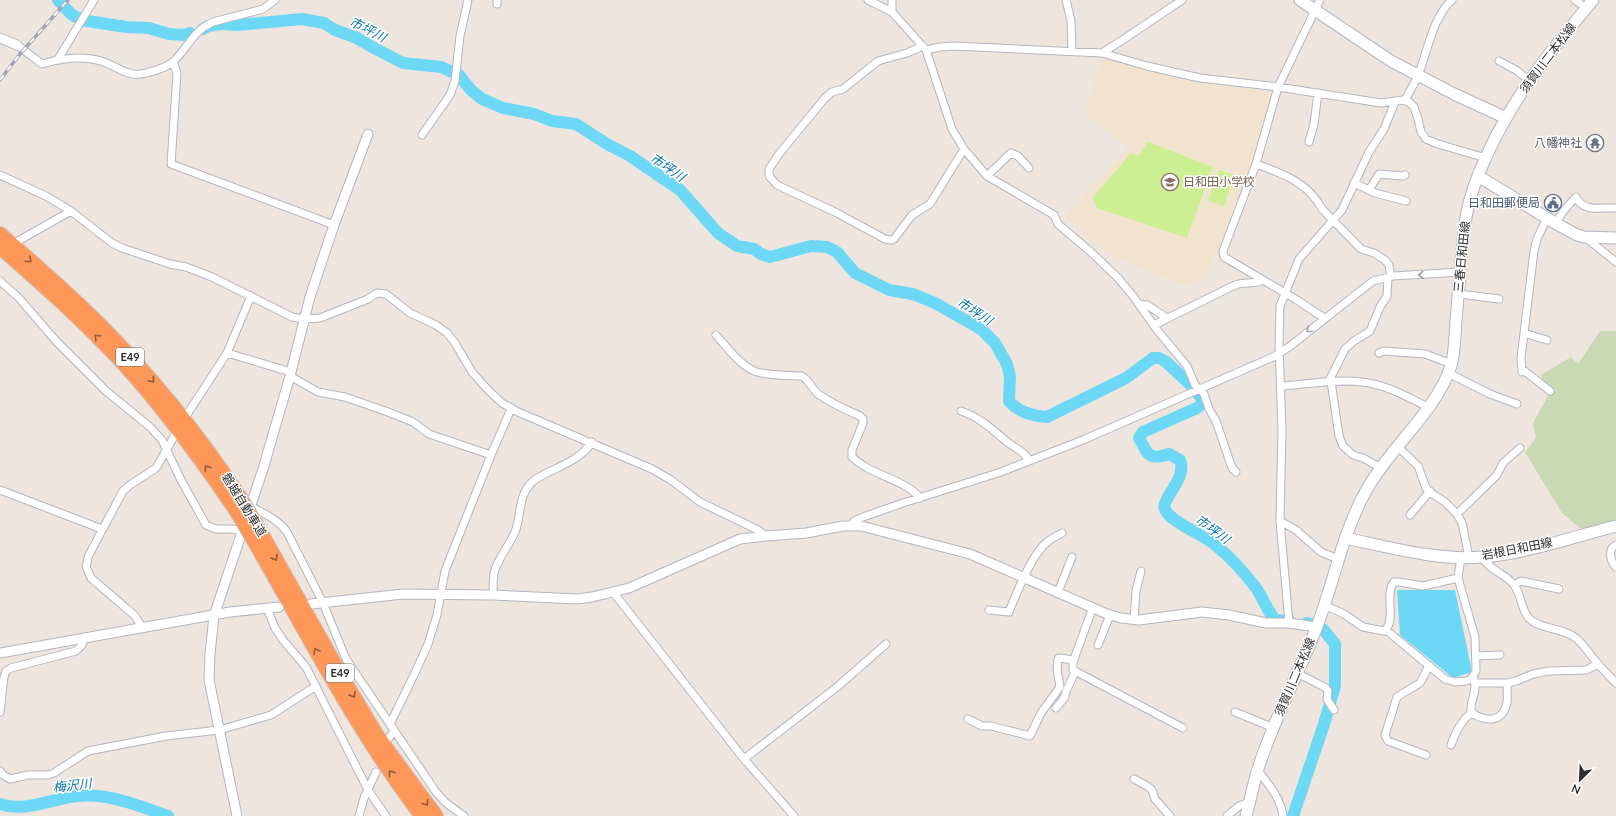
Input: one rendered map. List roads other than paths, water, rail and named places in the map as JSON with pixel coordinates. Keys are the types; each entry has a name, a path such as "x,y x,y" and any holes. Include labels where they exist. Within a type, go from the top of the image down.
{"highway":[{"name":"磐越自動車道","path":"0,234 97,322 148,376 204,445 256,524 342,677 378,736 436,816"},
{"name":"磐越自動車道","path":"0,247 57,299 122,362 176,426 213,476 243,506 248,535 349,709 385,766 422,816"}],"main road":[{"path":"1300,0 1384,56 1418,75 1506,118"},
{"name":"須賀川二本松線","path":"1506,118 1552,49 1590,4"},
{"name":"三春日和田線","path":"1345,538 1357,507 1368,487 1397,446 1428,407 1450,368 1466,217 1478,176 1506,118"},
{"path":"1478,176 1551,221 1584,237 1616,238"},
{"name":"岩根日和田線","path":"1345,538 1423,554 1482,557 1545,545 1616,526"},
{"name":"須賀川二本松線","path":"1246,816 1257,772 1316,627 1345,538"}],"street":[{"path":"58,59 94,0"},
{"path":"0,38 17,45 42,64 58,59 96,59 126,73 135,75 146,73 173,62 197,31 206,25 218,20 263,8 274,0"},
{"path":"422,135 450,95 455,81 460,36 468,0"},
{"path":"868,0 892,12 924,48 952,129 964,148 987,176 1054,215 1058,224 1118,278 1139,304 1154,326 1187,366 1195,385 1204,394 1209,409 1216,421 1232,468 1236,472"},
{"path":"892,0 892,12"},
{"path":"1066,0 1071,21 1072,51"},
{"path":"1102,53 1182,0"},
{"path":"1320,0 1278,87 1256,164 1223,251 1224,257 1285,292 1324,318"},
{"path":"1405,101 1418,75 1438,21 1445,6 1452,0"},
{"path":"1576,0 1590,4"},
{"path":"964,148 930,204 912,215 894,239 891,240 885,239 835,212 777,185 769,176 769,169 779,154 827,96 842,89 878,61 924,48 955,46 1102,53 1147,66 1200,78 1278,87 1381,103 1400,100 1405,101 1409,102 1414,107 1421,132 1426,139 1486,158"},
{"path":"173,62 177,74 171,164 334,225"},
{"path":"1499,62 1516,70 1530,80"},
{"path":"1309,142 1314,124 1318,93"},
{"path":"1288,623 1280,521 1282,488 1282,386 1280,306 1303,254 1342,210 1369,152 1384,129 1395,102"},
{"path":"368,134 334,225 310,297 263,469 243,506 282,524 297,549 323,602 346,659 370,697 436,792 446,803 464,816"},
{"path":"987,176 1011,153 1016,154 1029,168"},
{"path":"1256,164 1295,180 1318,201 1322,209 1361,249 1374,253 1385,260 1388,265 1390,277 1387,296 1380,307 1370,331 1354,341 1345,349 1330,381 1339,436 1343,446 1353,455 1363,458 1381,468"},
{"path":"1369,190 1378,174 1405,175"},
{"path":"0,175 46,196 71,211 112,243 122,248 196,271 251,296 292,317 304,319 320,318 368,299 377,293 386,294 410,313 436,325 446,333 455,343 472,372 488,392 511,409 592,442 652,469 671,480 700,502 758,530 766,536"},
{"path":"1354,183 1369,190 1406,201"},
{"path":"1550,391 1522,370 1521,358 1534,251 1537,239 1551,221 1576,197 1578,201 1589,208 1616,208"},
{"path":"18,241 71,211"},
{"path":"1584,237 1616,262"},
{"path":"852,525 854,521 863,517 1001,472 1030,461 1200,389 1280,353 1373,281 1390,277 1460,272"},
{"path":"1154,326 1167,318 1235,285 1240,283 1259,282 1263,280"},
{"path":"0,281 19,298 56,341 110,395 158,434 167,448 180,478 206,525 216,529 232,529 248,535 214,616 210,654 209,680 237,816"},
{"path":"1458,294 1500,299"},
{"path":"188,413 227,353 251,296"},
{"path":"1139,304 1147,305 1167,318"},
{"path":"1524,334 1547,340"},
{"path":"716,335 737,358 751,370 801,376 806,378 810,386 826,399 860,416 863,423 852,450 852,457 869,468 912,490 920,498"},
{"path":"1379,353 1384,351 1418,353 1433,357 1490,394 1517,404"},
{"path":"227,353 290,374 318,392 345,396 413,422 429,434 491,455"},
{"path":"1282,386 1330,381 1362,382 1403,395 1428,407"},
{"path":"390,724 428,644 436,615 445,570 511,409"},
{"path":"961,411 996,431 1005,440 1022,451 1030,461"},
{"path":"143,628 138,619 91,578 86,566 88,557 123,491 156,468 175,435"},
{"path":"493,595 494,572 515,530 520,505 524,494 535,480 582,454 592,442"},
{"path":"1397,446 1416,463 1421,472 1425,485 1430,491 1445,502 1457,514 1462,523 1465,557 1458,578 1475,637 1476,671 1474,680 1475,694 1471,708 1472,712 1477,716 1489,720 1500,717 1507,702 1508,683"},
{"path":"1457,514 1496,475 1503,463 1520,448"},
{"path":"0,490 102,529"},
{"path":"1410,515 1430,491"},
{"path":"1280,521 1296,530 1321,552 1338,559"},
{"path":"310,604 403,594 493,595 577,599 598,596 629,588 740,540 766,536 806,533 852,525 965,553 1110,615 1121,618 1134,620 1202,612 1229,615 1266,623 1288,623 1316,627"},
{"path":"989,610 1008,612 1024,577 1046,543 1062,533"},
{"path":"1616,545 1611,550 1611,558 1612,564 1616,567"},
{"path":"1058,592 1072,557"},
{"path":"1482,557 1486,563 1514,585 1528,618 1541,625 1572,635 1580,641 1598,664 1616,683"},
{"path":"1134,620 1136,591 1141,571"},
{"path":"1386,630 1389,624 1390,590 1394,582 1423,586 1458,578"},
{"path":"1514,585 1521,581 1559,589"},
{"path":"613,592 744,759 794,816"},
{"path":"1324,605 1344,614 1363,627 1380,631 1386,630 1445,679 1455,682 1474,680 1508,683 1533,674 1549,671 1586,670 1598,664"},
{"path":"0,653 214,616 279,607"},
{"path":"1093,607 1072,667 1075,672 1183,728"},
{"path":"267,608 275,628 283,640 306,666 368,790 386,816"},
{"path":"1098,645 1110,615"},
{"path":"0,712 6,671 11,668 76,651 82,646 84,639"},
{"path":"744,759 837,687 886,644"},
{"path":"1476,656 1500,655"},
{"path":"968,719 973,723 982,726 991,726 1030,736 1041,714 1060,687 1057,672 1058,659 1066,658 1074,660"},
{"path":"1426,755 1388,740 1385,735 1397,697 1420,683 1429,666"},
{"path":"1056,708 1065,697 1075,672"},
{"path":"1297,673 1326,688 1328,691 1327,699 1334,710"},
{"path":"0,771 10,780 28,775 48,775 58,771 88,751 166,736 219,730 271,715 316,686"},
{"path":"1235,712 1274,728"},
{"path":"1451,745 1456,731 1467,716 1472,712"},
{"path":"388,738 394,731"},
{"path":"359,816 364,798 376,772"},
{"path":"1257,772 1263,777 1281,805 1283,816"},
{"path":"1134,779 1152,790 1156,799 1170,816"},
{"path":"1227,816 1239,806 1250,802"}],"water":[{"path":"1397,590 1455,590 1472,672 1453,678 1400,635"}],"waterway":[{"name":"市坪川","path":"58,0 71,14 81,20 126,27 149,28 169,34 183,35 190,33"},
{"name":"市坪川","path":"203,29 208,26 221,24 237,25 302,19 324,23 335,30 357,38 403,63 441,67 459,75 471,90 482,99 503,108 534,114 552,121 576,124 607,144 630,156 680,190 718,233 737,246 754,249 761,254 770,257 811,246 827,247 837,252 855,273 889,290 913,294 935,303 981,329 995,343 1007,364 1010,376 1009,401 1021,411 1026,413 1047,417 1126,378 1153,358 1159,358 1165,361 1194,388 1204,402 1197,408 1143,432 1139,438 1150,455 1157,457 1169,454 1180,460 1180,474 1166,500 1165,509 1173,519 1209,540 1231,559 1256,588 1275,620 1289,621"},
{"name":"市坪川","path":"1293,816 1324,724 1335,686 1335,644 1323,629 1307,623"},
{"name":"梅沢川","path":"0,804 20,807 68,797 101,796 135,804 168,816"}],"railway":[{"path":"0,80 20,54 68,0"}],"place":[{"name":"八幡神社","path":"1595,143"},
{"name":"日和田小学校","path":"1170,182"},
{"name":"日和田郵便局","path":"1553,203"}]}
